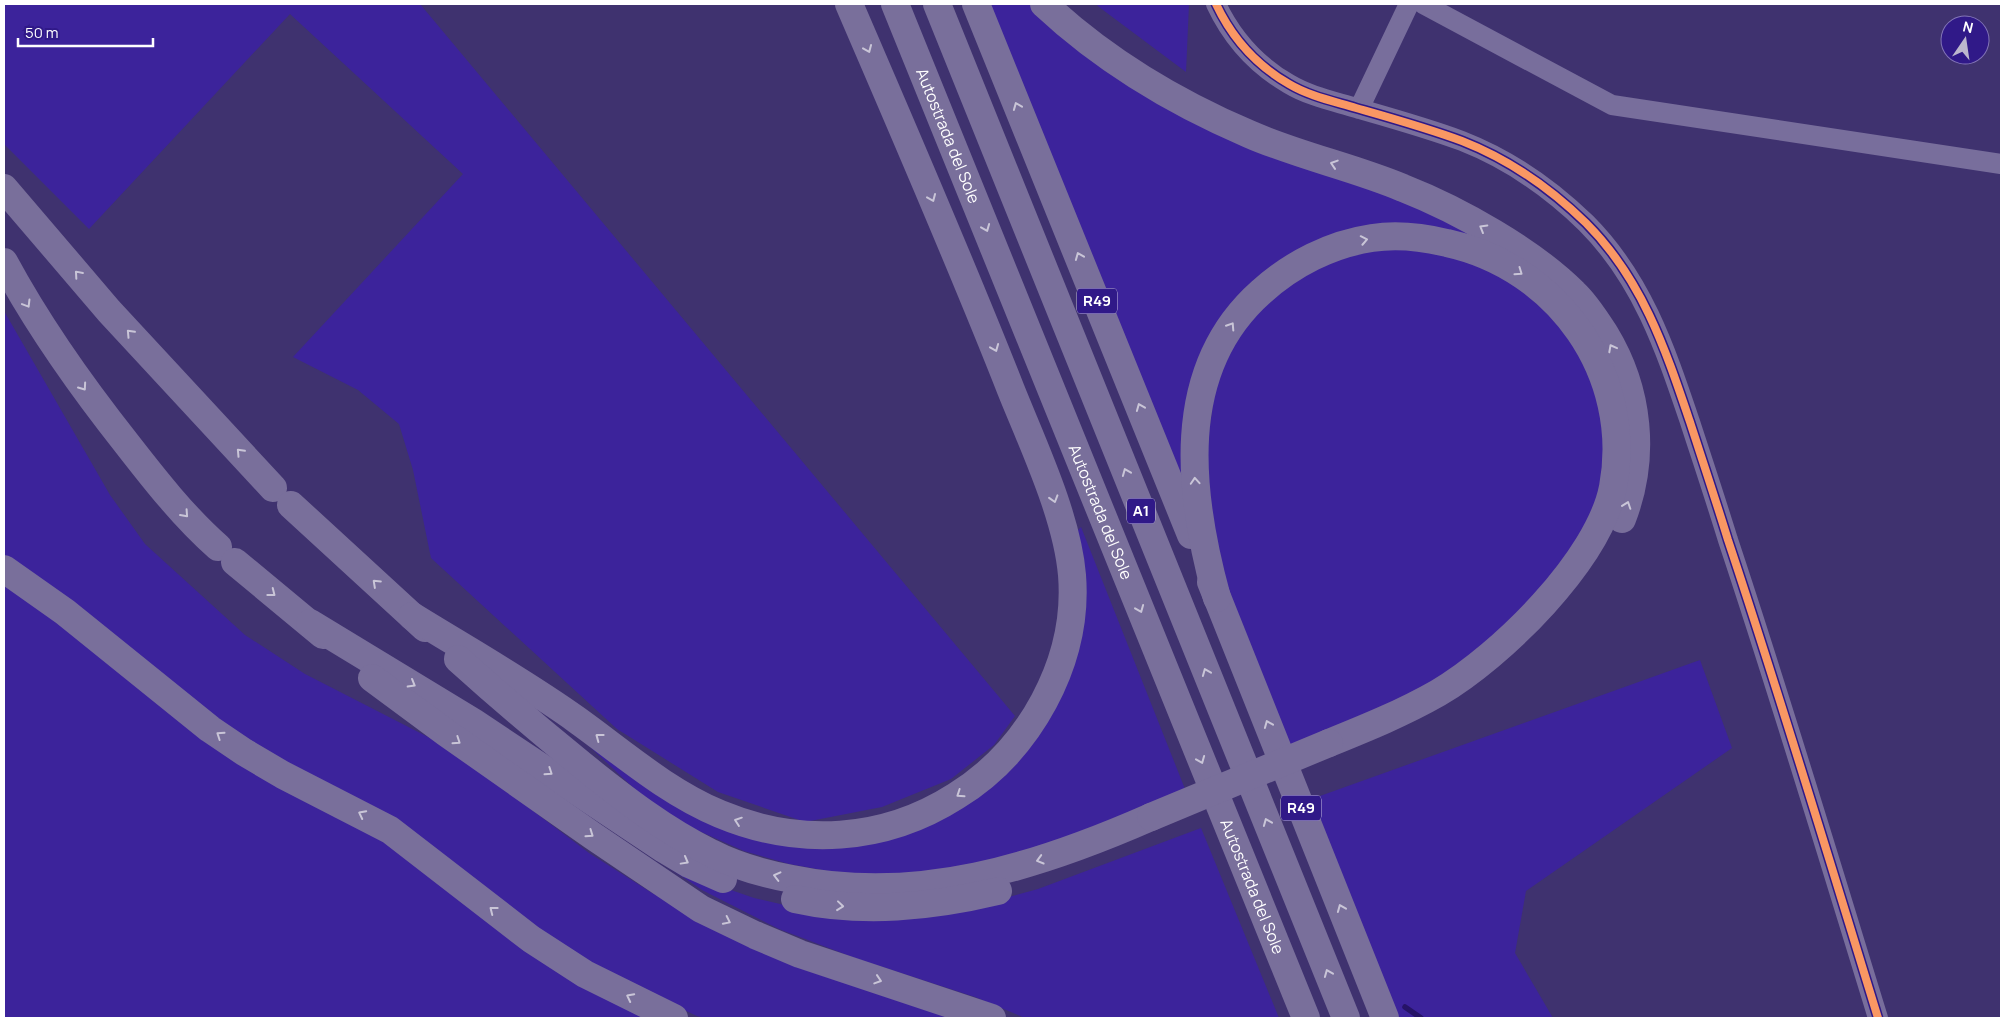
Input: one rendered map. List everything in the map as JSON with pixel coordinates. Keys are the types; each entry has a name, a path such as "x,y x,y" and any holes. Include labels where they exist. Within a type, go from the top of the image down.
{"highway":[{"path":"412,616 576,719 653,777 719,814 777,832 805,836 831,836 883,829 916,818 960,794 998,763 1031,724 1054,679 1069,629 1072,574 1067,545 1049,486 983,318 849,4"},
{"name":"Autostrada del Sole","path":"896,4 1306,1018"},
{"name":"A1","path":"937,4 1346,1018"},
{"name":"R49","path":"976,4 1385,1018"},
{"path":"1044,4 1103,52 1176,100 1268,142 1411,191 1455,212 1515,246 1544,266 1575,294 1596,320 1614,349 1627,379 1636,425 1637,451 1634,478 1629,501 1619,526 1606,552 1589,577 1566,606 1530,644 1498,672 1428,719 1392,738 1333,752"},
{"path":"4,188 109,310 282,496 517,713 632,805 682,838 712,854 746,868 812,883 856,888 912,886 958,881 1055,856 1103,838 1156,824"},
{"path":"310,623 473,722 664,849 706,871 761,892 800,900 849,906 878,908 959,901 1046,877 1088,862 1156,824 1333,752 1441,691 1499,647 1526,622 1574,567 1591,542 1603,518 1613,490 1617,457 1617,431 1611,401 1601,370 1587,341 1569,317 1535,284 1513,268 1488,255 1431,239 1402,236 1349,242 1298,264 1275,279 1236,318 1222,340 1210,362 1198,407 1194,468 1196,498 1204,552 1217,598"},
{"path":"4,262 28,305 88,395 159,485 204,534 226,554 310,623 378,684 593,836 701,908 755,935 800,954 992,1018"},
{"path":"4,569 65,612 210,728 244,752 283,775 390,830 531,939 585,974 674,1018"}],"street":[{"path":"1216,4 1241,45 1262,66 1290,85 1316,96 1461,141 1488,152 1543,185 1586,224 1614,256 1641,296 1677,383 1761,637 1878,1018"},
{"path":"1359,109 1409,4"},
{"path":"1423,4 1612,105 2001,164"}],"shaded area":[{"path":"4,4 420,4 1015,716 994,745 951,779 882,807 805,822 718,792 617,729 431,558 413,470 399,424 358,390 293,357 463,174 290,14 89,229 4,144"},
{"path":"989,4 1033,4 1319,165 1498,243 1403,226 1244,295 1187,480 1179,481"},
{"path":"1096,4 1189,4 1186,72 1099,7"},
{"path":"1387,242 1493,265 1574,336 1606,420 1599,511 1536,601 1431,686 1286,747 1218,569 1203,476 1219,360 1286,279"},
{"path":"4,311 110,495 145,544 245,635 305,674 465,756 589,853 652,893 966,1018 706,1018 697,1016 601,972 235,736 4,557"},
{"path":"1081,527 1185,789 1066,841 986,864 905,874 844,874 789,864 744,851 690,827 642,796 588,745 680,801 875,839 1048,713 1076,532"},
{"path":"4,579 354,820 649,1018 4,1018"},
{"path":"1700,660 1732,748 1526,891 1515,953 1553,1018 1390,1018 1306,801"},
{"path":"523,769 708,882 754,898 793,907 983,904 1038,889 1201,828 1279,1018 1025,1018 975,997 855,958 779,929 702,890"}],"waterway":[{"path":"1405,1007 1421,1018"}],"cycle path":[{"path":"1216,4 1222,16 1246,50 1277,77 1313,95 1409,123 1462,141 1496,156 1543,186 1572,210 1606,245 1622,267 1650,316 1681,394 1786,719 1878,1018"}]}
